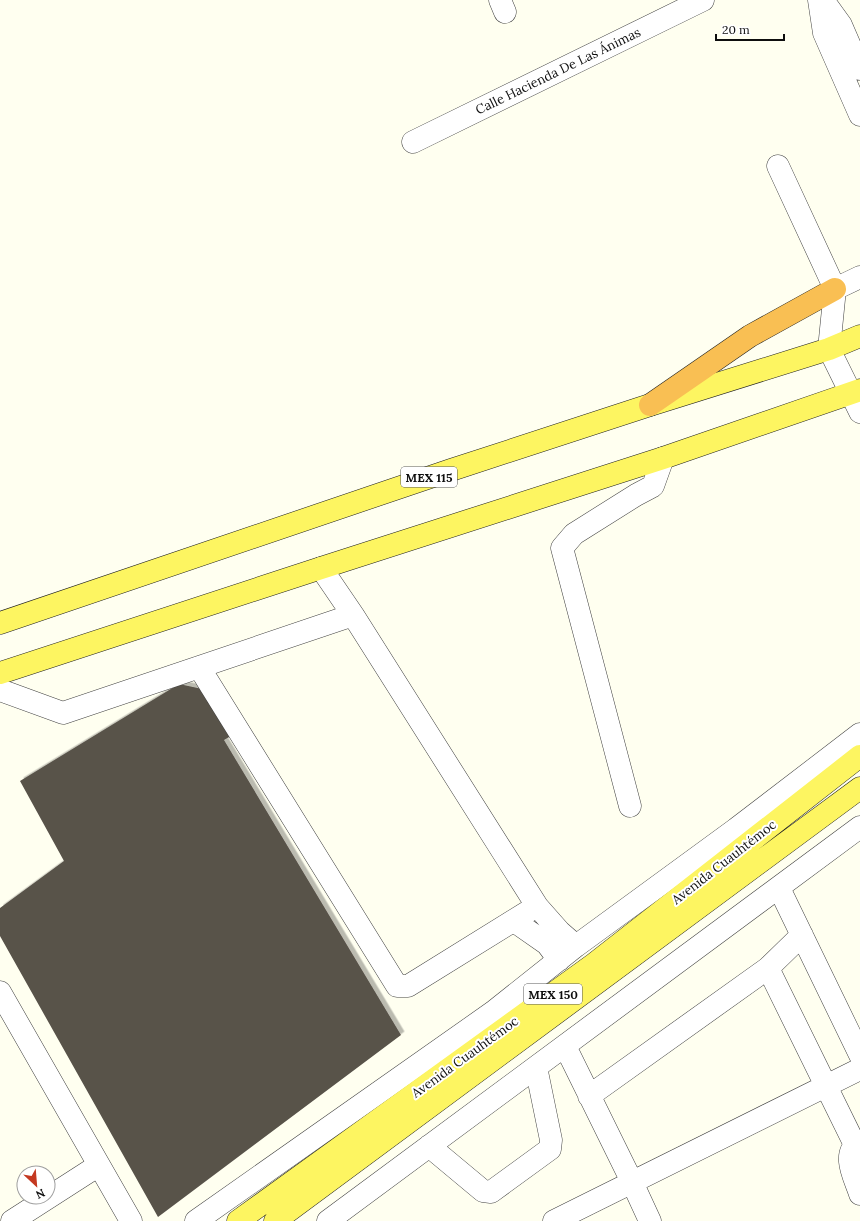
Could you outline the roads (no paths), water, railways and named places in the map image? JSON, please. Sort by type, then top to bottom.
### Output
[{"type":"highway","points":[[650,405],[750,336],[834,289]]},
{"type":"main road","name":"MEX 115","points":[[0,623],[451,470],[650,405],[830,349],[860,336]]},
{"type":"main road","points":[[0,673],[663,458],[857,398]]},
{"type":"main road","name":"Avenida Cuauhtémoc","points":[[238,1221],[594,964],[860,756]]},
{"type":"main road","name":"Avenida Cuauhtémoc","points":[[275,1221],[860,788]]},
{"type":"street","name":"Calle Hacienda De Las Ánimas","points":[[413,142],[703,0]]},
{"type":"street","points":[[819,0],[824,32],[860,115]]},
{"type":"street","points":[[824,0],[841,25],[860,69]]},
{"type":"street","points":[[778,166],[834,289],[830,349],[857,398]]},
{"type":"street","points":[[834,289],[860,277]]},
{"type":"street","points":[[630,806],[562,548],[574,534],[653,486],[663,458]]},
{"type":"street","points":[[321,568],[353,615],[537,906],[555,945]]},
{"type":"street","points":[[0,690],[63,713],[353,615]]},
{"type":"street","points":[[199,667],[397,986],[408,986],[537,906]]},
{"type":"street","points":[[514,921],[555,945],[576,946],[736,829],[860,734]]},
{"type":"street","points":[[328,1221],[860,827]]},
{"type":"street","points":[[779,888],[860,1055]]},
{"type":"street","points":[[589,1096],[768,968],[802,935]]},
{"type":"street","points":[[196,1221],[493,1012],[555,945]]},
{"type":"street","points":[[768,968],[857,1143],[850,1152],[849,1161],[860,1194]]},
{"type":"street","points":[[0,992],[129,1220]]},
{"type":"street","points":[[565,1046],[650,1221]]},
{"type":"street","points":[[429,1146],[483,1191],[491,1192],[550,1149],[551,1140],[536,1067]]},
{"type":"street","points":[[554,1221],[860,1069]]},
{"type":"street","points":[[12,1221],[99,1165]]}]
